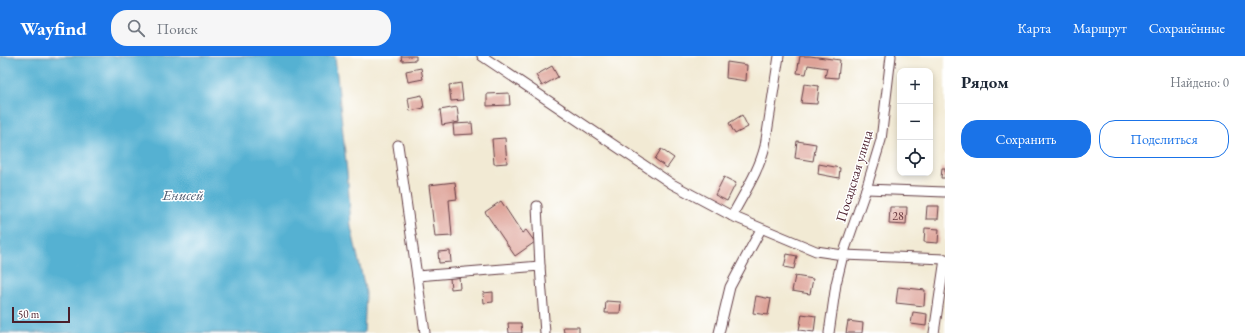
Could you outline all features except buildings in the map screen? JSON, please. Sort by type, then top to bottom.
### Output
[{"type":"street","points":[[482,56],[672,184],[732,216],[761,229],[816,251],[844,255],[945,258],[934,333]]},
{"type":"street","points":[[732,216],[762,158],[779,56]]},
{"type":"street","name":"Посадская улица","points":[[829,333],[836,284],[881,140],[891,56]]},
{"type":"street","points":[[398,145],[426,333]]},
{"type":"street","points":[[866,189],[945,192]]},
{"type":"street","points":[[537,206],[545,333]]},
{"type":"street","points":[[719,333],[730,287],[736,273],[761,229]]},
{"type":"street","points":[[417,276],[540,266]]},
{"type":"water","name":"Енисей","points":[[0,56],[335,56],[348,182],[351,227],[366,293],[364,333],[0,333]]}]
